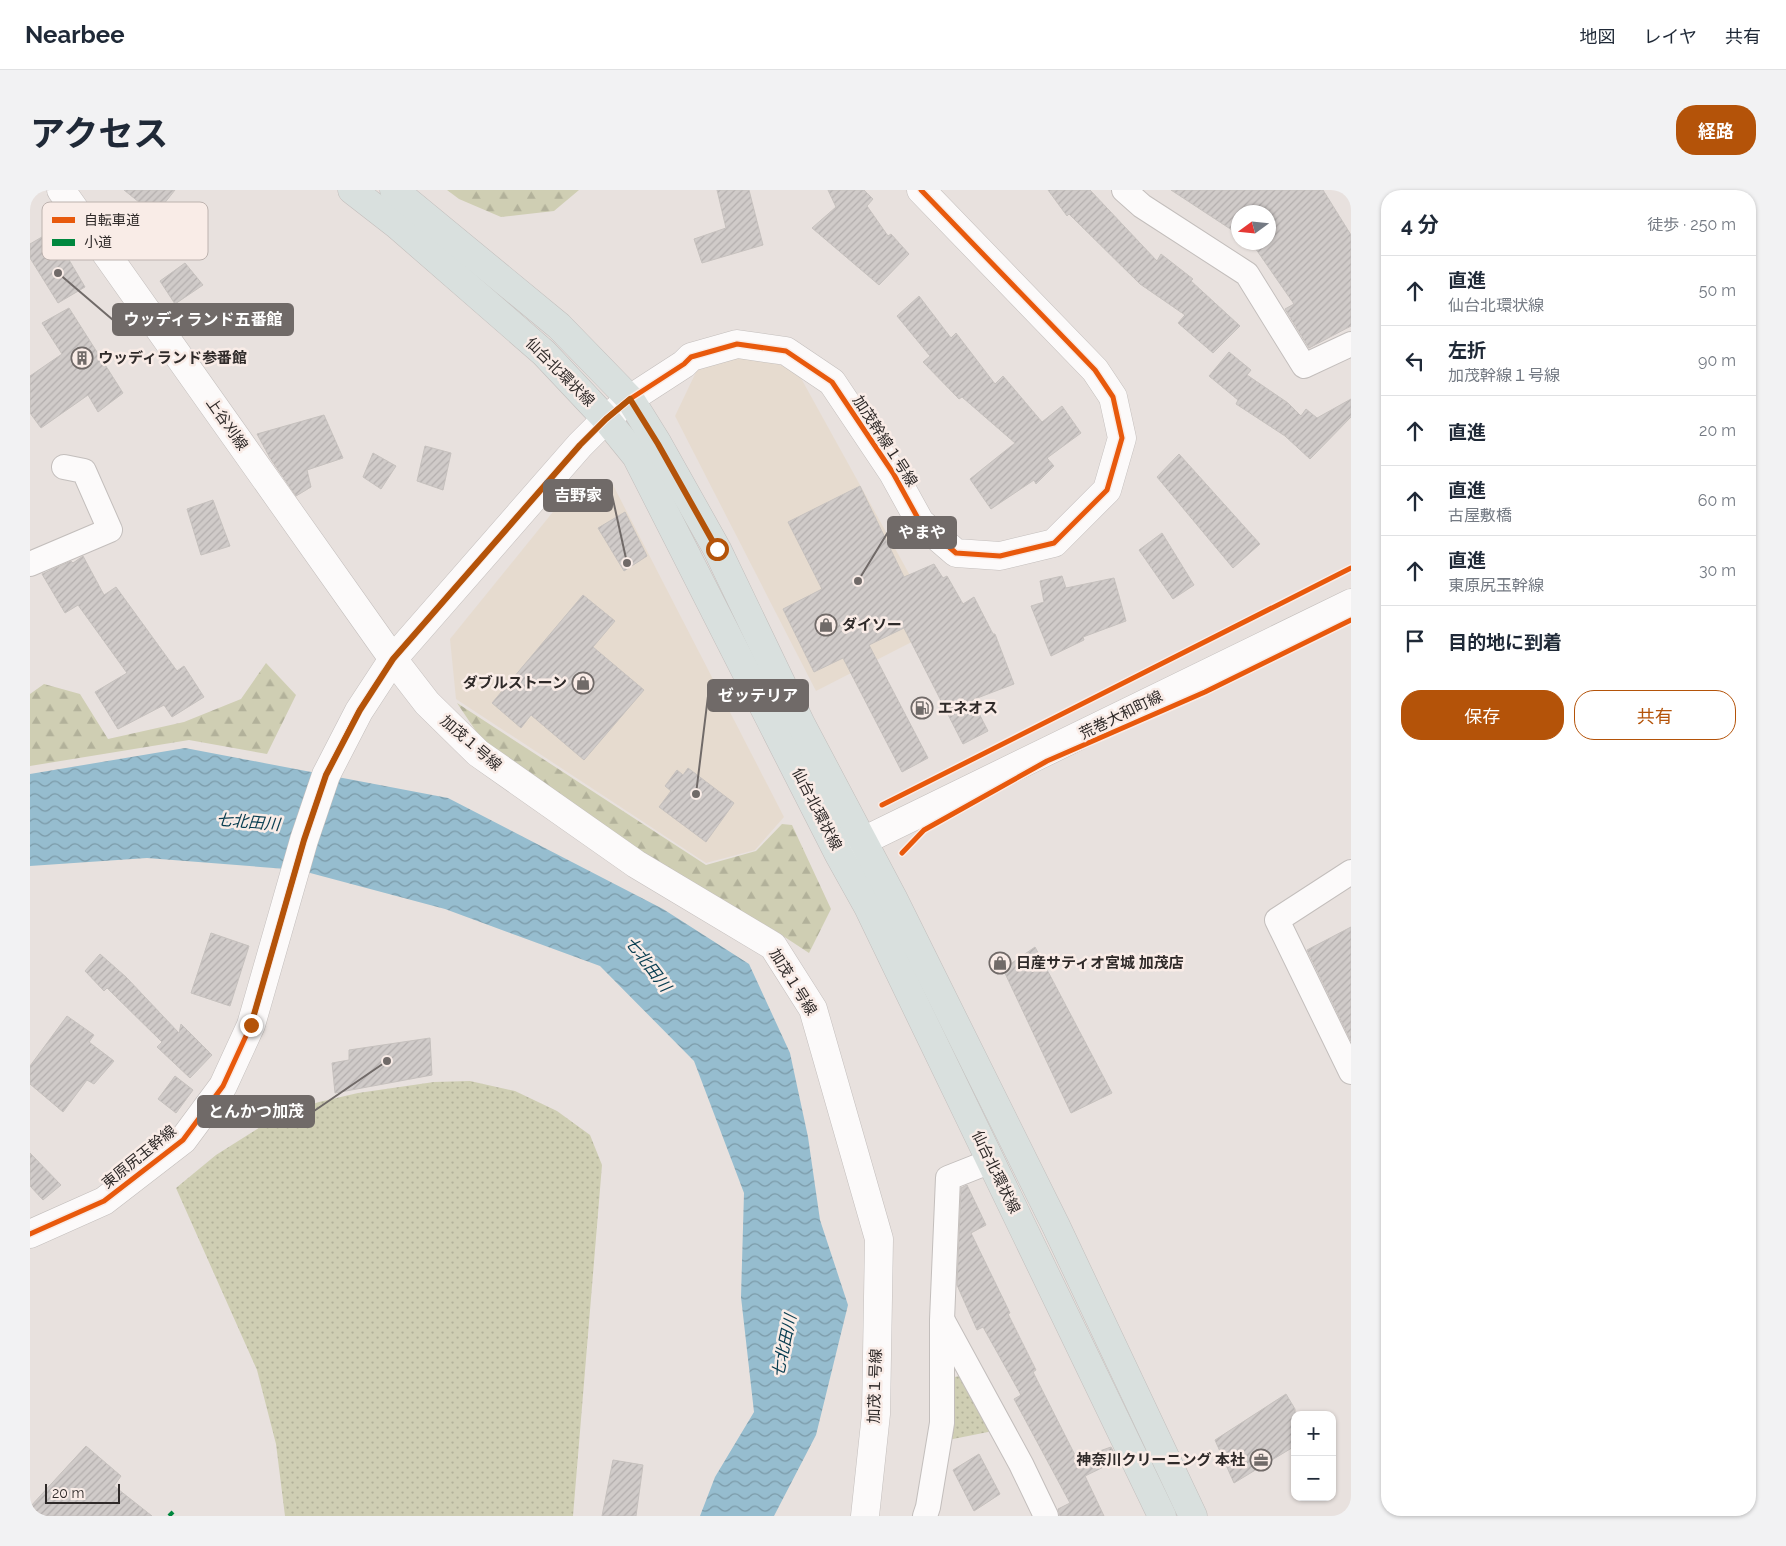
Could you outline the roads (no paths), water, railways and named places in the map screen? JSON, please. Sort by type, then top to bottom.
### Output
[{"type":"main road","name":"仙台北環状線","points":[[352,190],[397,225],[544,353],[606,419],[636,456],[839,855],[868,907],[1162,1516]]},
{"type":"main road","name":"仙台北環状線","points":[[394,190],[559,326],[630,399],[658,444],[717,549],[801,724],[894,898],[1056,1226],[1193,1516]]},
{"type":"street","name":"上谷刈線","points":[[61,190],[69,202]]},
{"type":"street","name":"加茂幹線１号線","points":[[360,710],[393,659],[580,445],[606,419],[630,399],[684,364],[691,357],[737,344],[786,351],[832,382],[893,473],[920,522],[956,553],[1000,556],[1054,543],[1107,490],[1122,438],[1113,397],[1095,370],[921,190]]},
{"type":"street","points":[[1124,190],[1142,206],[1247,274],[1304,366],[1351,344]]},
{"type":"street","name":"上谷刈線","points":[[111,260],[393,659]]},
{"type":"street","points":[[30,564],[110,530],[84,471],[64,467]]},
{"type":"street","name":"荒巻大和町線","points":[[839,855],[863,841],[1351,603]]},
{"type":"street","name":"加茂１号線","points":[[393,659],[427,703],[478,753],[636,864],[716,910],[773,946],[813,1009],[879,1239],[876,1414],[865,1516]]},
{"type":"street","name":"東原尻玉幹線","points":[[30,1234],[104,1201],[183,1140],[223,1086],[251,1025],[304,840],[326,775],[360,710]]},
{"type":"street","points":[[1351,872],[1277,920],[1351,1072]]},
{"type":"street","points":[[925,1516],[942,1423],[942,1320],[948,1178],[990,1160]]},
{"type":"street","points":[[942,1320],[1022,1464],[1046,1516]]},
{"type":"water","name":"七北田川","points":[[185,748],[448,798],[663,909],[749,964],[790,1053],[808,1137],[820,1220],[848,1305],[816,1435],[774,1516],[700,1516],[715,1477],[754,1412],[741,1297],[744,1193],[694,1061],[600,966],[445,909],[299,870],[147,858],[30,866],[30,774]]},
{"type":"place","name":"ウッディランド五番館","points":[[58,273]]},
{"type":"place","name":"ウッディランド参番館","points":[[82,358]]},
{"type":"place","name":"吉野家","points":[[627,563]]},
{"type":"place","name":"やまや","points":[[858,581]]},
{"type":"place","name":"ダイソー","points":[[826,625]]},
{"type":"place","name":"ダブルストーン","points":[[583,683]]},
{"type":"place","name":"エネオス","points":[[922,708]]},
{"type":"place","name":"ゼッテリア","points":[[696,794]]},
{"type":"place","name":"日産サティオ宮城 加茂店","points":[[1000,963]]},
{"type":"place","name":"とんかつ加茂","points":[[387,1061]]},
{"type":"place","name":"神奈川クリーニング 本社","points":[[1261,1460]]}]
